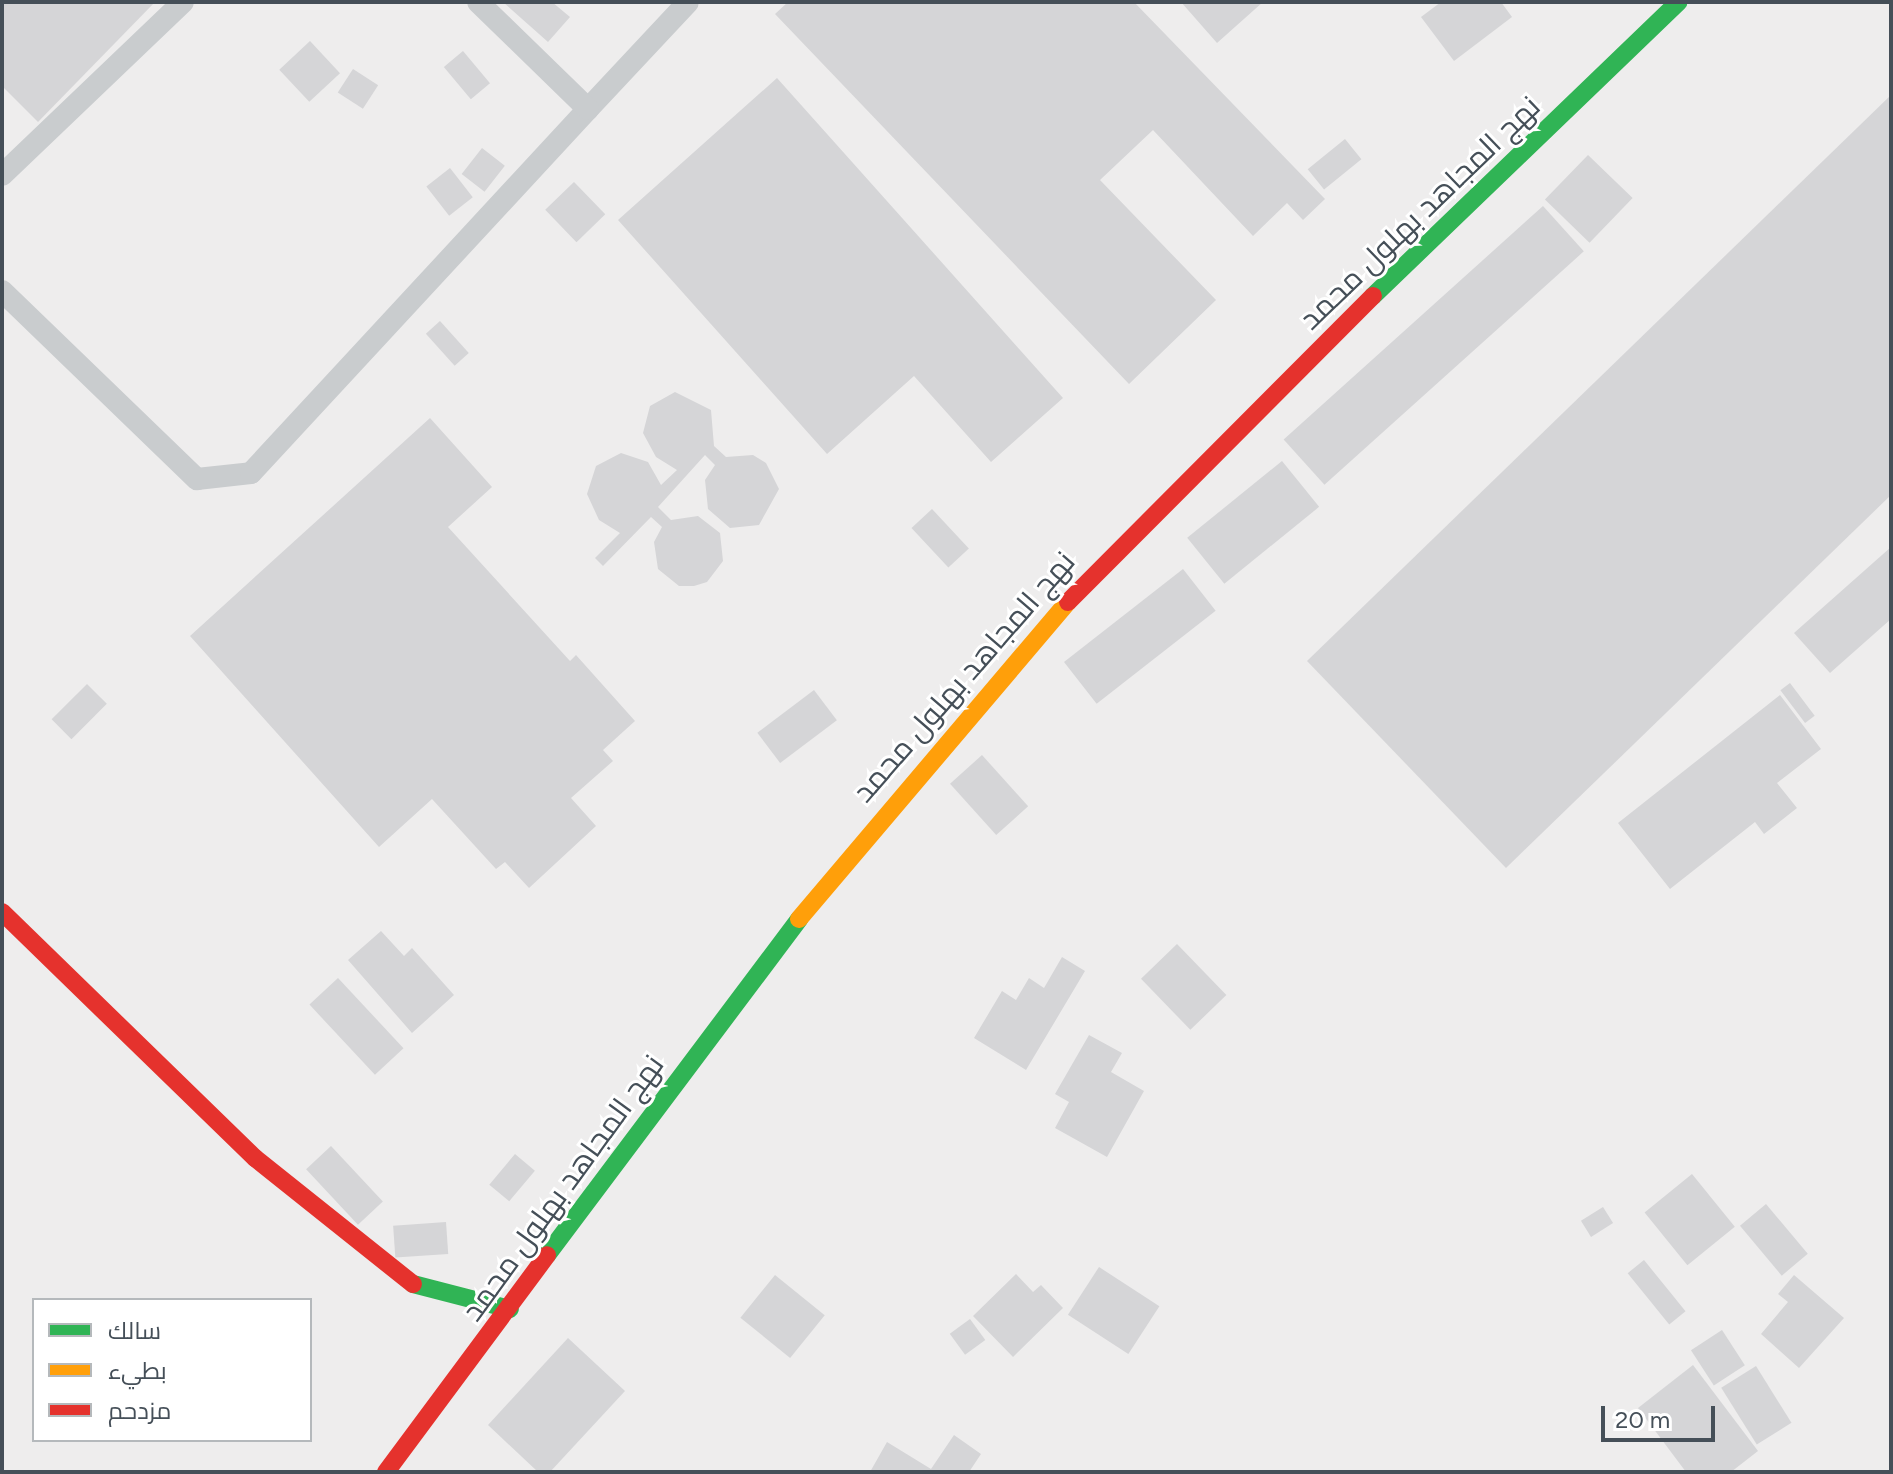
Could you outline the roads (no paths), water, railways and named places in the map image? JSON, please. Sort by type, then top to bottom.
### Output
[{"type":"street","name":"نهج المجاهد بهلول محمد","points":[[386,1472],[510,1309],[775,948],[1016,657],[1185,477],[1679,2]]},
{"type":"street","points":[[2,912],[255,1158],[384,1268],[413,1284],[510,1309]]},
{"type":"lane","points":[[2,175],[183,2]]},
{"type":"lane","points":[[478,2],[588,109]]},
{"type":"lane","points":[[2,291],[197,479],[251,473],[688,2]]}]
